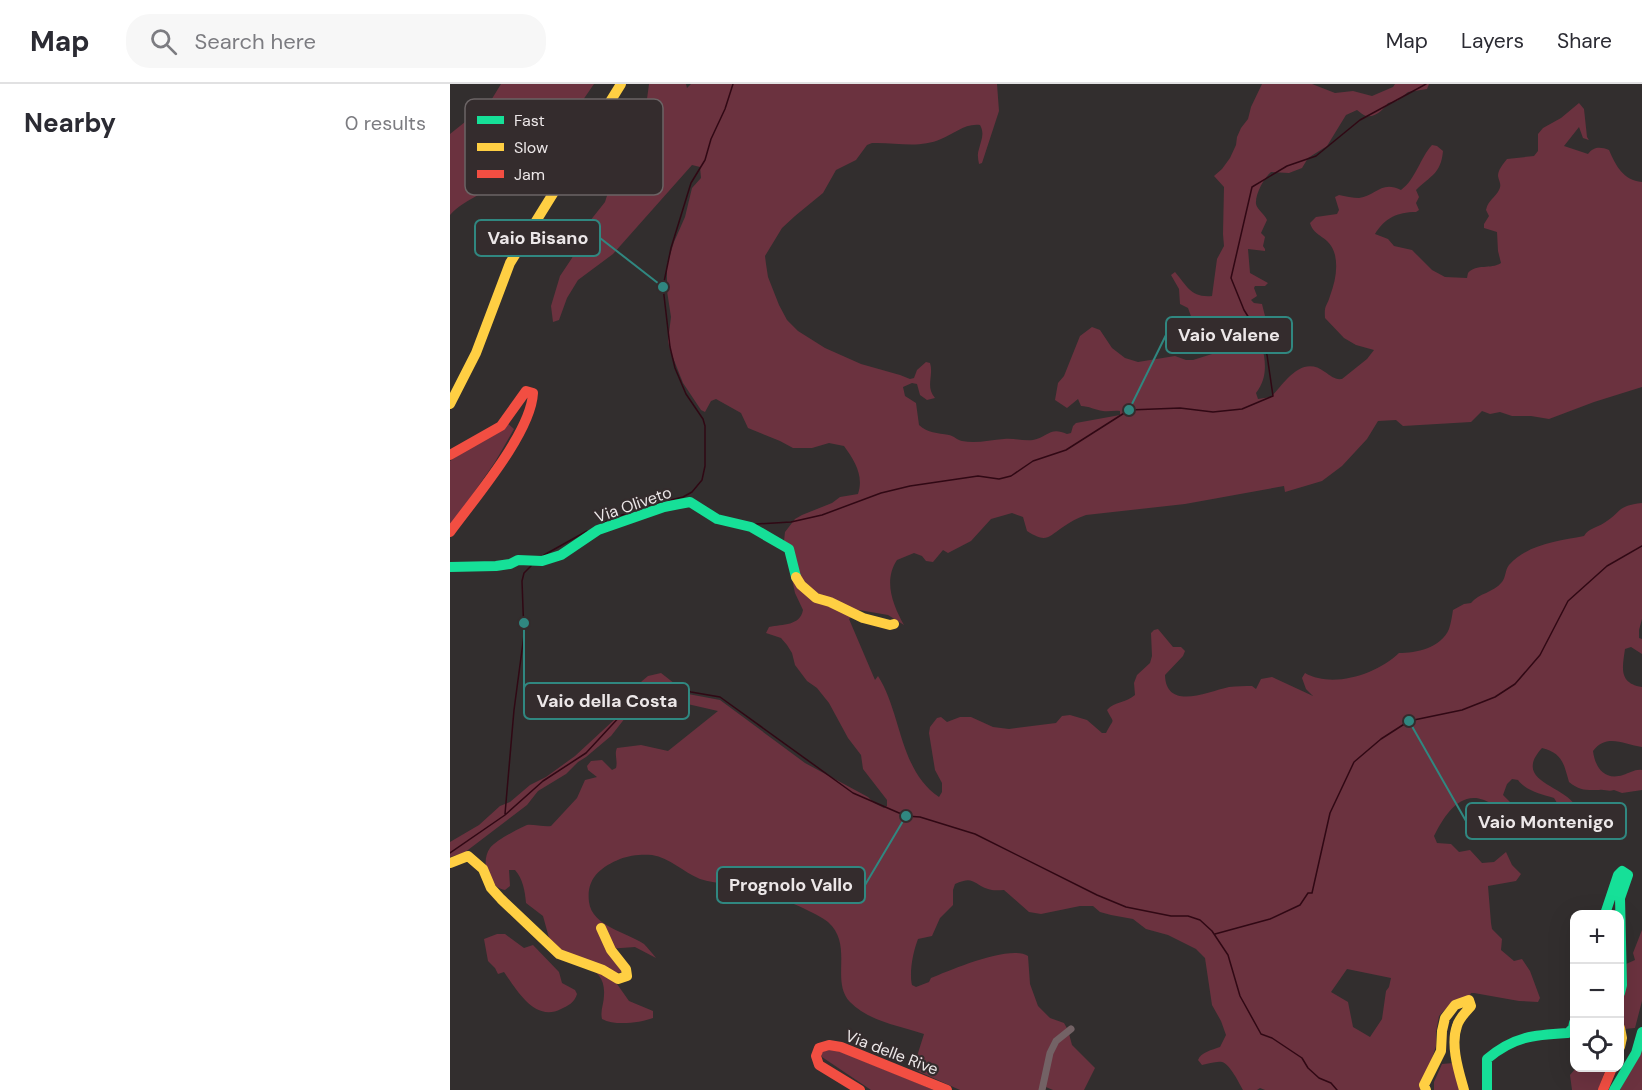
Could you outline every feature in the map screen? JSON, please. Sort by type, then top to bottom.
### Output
[{"type":"street","points":[[612,99],[621,84]]},
{"type":"street","points":[[450,404],[476,352],[510,263],[552,195]]},
{"type":"street","points":[[450,455],[501,426],[520,397],[526,391],[533,393],[535,397],[524,426],[450,532]]},
{"type":"street","name":"Via Oliveto","points":[[450,567],[496,566],[518,560],[542,561],[561,555],[598,530],[664,507],[690,502],[717,519],[751,527],[782,543],[789,549],[794,573],[801,585],[816,598],[864,618],[894,624]]},
{"type":"street","points":[[450,863],[468,856],[476,861],[501,899],[559,954],[603,970],[618,979],[627,976],[626,969],[611,951],[600,928]]},
{"type":"street","points":[[1607,910],[1618,875],[1625,872],[1628,875],[1620,898],[1620,910]]},
{"type":"street","points":[[1426,1090],[1424,1085],[1442,1049],[1442,1028],[1448,1013],[1459,1002],[1469,1000],[1471,1006],[1455,1027],[1458,1071],[1464,1090]]},
{"type":"street","points":[[1042,1090],[1050,1053],[1056,1041],[1071,1029]]},
{"type":"street","points":[[1486,1090],[1487,1059],[1499,1048],[1509,1041],[1522,1037],[1570,1031]]},
{"type":"street","points":[[1614,1090],[1636,1053],[1642,1032]]},
{"type":"street","name":"Via delle Rive","points":[[860,1090],[819,1065],[816,1056],[819,1048],[829,1045],[841,1047],[947,1090]]},
{"type":"street","points":[[1603,1090],[1610,1072]]},
{"type":"shaded area","points":[[501,84],[594,84],[584,99],[492,99]]},
{"type":"shaded area","points":[[649,84],[686,84],[687,88],[691,84],[997,84],[999,111],[982,163],[979,164],[978,156],[982,140],[980,125],[964,127],[941,139],[924,144],[872,143],[867,145],[856,160],[836,170],[823,193],[782,228],[765,256],[768,277],[779,305],[787,320],[798,331],[825,348],[861,364],[910,379],[914,378],[917,370],[926,362],[930,363],[930,385],[935,398],[927,400],[920,395],[917,384],[912,383],[903,387],[905,396],[916,403],[919,425],[922,428],[962,441],[1033,440],[1057,431],[1071,433],[1076,423],[1120,415],[1120,411],[1103,411],[1081,406],[1078,399],[1067,408],[1055,400],[1058,383],[1064,376],[1080,336],[1092,327],[1100,330],[1112,348],[1125,358],[1138,362],[1175,356],[1193,360],[1228,349],[1233,344],[1232,329],[1227,321],[1202,322],[1192,319],[1188,308],[1180,304],[1179,289],[1171,275],[1175,272],[1194,293],[1212,296],[1217,259],[1224,246],[1224,187],[1214,176],[1230,158],[1237,137],[1248,119],[1262,84],[1312,84],[1335,93],[1353,91],[1372,96],[1395,84],[1429,84],[1427,89],[1408,92],[1397,101],[1388,103],[1373,116],[1366,116],[1357,110],[1346,115],[1327,146],[1308,158],[1302,168],[1289,173],[1271,172],[1260,186],[1256,204],[1267,220],[1261,233],[1265,237],[1263,246],[1265,251],[1248,249],[1250,273],[1268,283],[1265,286],[1255,286],[1257,296],[1251,300],[1262,304],[1265,316],[1256,326],[1265,360],[1264,377],[1256,393],[1258,399],[1271,397],[1295,372],[1309,366],[1317,367],[1335,378],[1342,379],[1367,359],[1374,350],[1356,345],[1344,338],[1325,318],[1325,308],[1335,281],[1336,260],[1333,248],[1315,232],[1310,223],[1316,217],[1337,214],[1339,210],[1335,197],[1339,195],[1365,197],[1388,187],[1401,190],[1432,145],[1437,146],[1443,151],[1442,159],[1434,174],[1416,190],[1419,197],[1416,203],[1419,210],[1392,217],[1375,234],[1388,239],[1394,246],[1412,250],[1432,270],[1445,277],[1467,278],[1468,273],[1475,268],[1501,263],[1497,232],[1484,228],[1484,224],[1489,216],[1487,207],[1500,188],[1498,176],[1501,167],[1507,159],[1534,156],[1538,151],[1538,134],[1543,128],[1561,118],[1579,103],[1584,109],[1589,140],[1583,138],[1579,127],[1564,146],[1588,154],[1598,148],[1609,150],[1625,175],[1642,182],[1642,387],[1549,419],[1512,416],[1500,412],[1490,414],[1482,411],[1471,422],[1403,426],[1396,420],[1378,421],[1367,439],[1342,466],[1322,481],[1285,492],[1284,486],[1185,504],[1086,515],[1046,538],[1038,537],[1027,531],[1023,517],[1012,513],[991,519],[971,541],[948,553],[943,550],[933,562],[926,561],[922,556],[914,553],[897,560],[890,585],[893,601],[904,625],[888,615],[859,610],[849,619],[875,680],[878,676],[886,691],[908,757],[926,786],[939,797],[942,792],[942,783],[935,770],[929,733],[930,727],[937,718],[941,717],[947,722],[960,717],[971,717],[993,727],[1009,729],[1056,723],[1062,716],[1070,715],[1087,720],[1102,733],[1106,733],[1112,721],[1107,710],[1135,695],[1134,683],[1137,675],[1150,663],[1152,656],[1151,633],[1158,629],[1173,647],[1181,647],[1185,651],[1165,675],[1167,686],[1172,693],[1189,696],[1229,687],[1252,686],[1256,689],[1261,679],[1272,677],[1313,696],[1306,689],[1302,678],[1305,673],[1328,680],[1354,677],[1379,667],[1399,653],[1413,652],[1434,645],[1449,629],[1453,610],[1471,603],[1498,586],[1509,565],[1525,552],[1584,536],[1623,508],[1642,503],[1642,619],[1639,638],[1642,639],[1642,654],[1631,647],[1625,649],[1623,669],[1629,682],[1642,687],[1642,747],[1609,741],[1604,742],[1593,751],[1598,767],[1611,776],[1642,770],[1642,790],[1622,793],[1614,790],[1580,788],[1569,782],[1562,760],[1549,750],[1542,748],[1534,759],[1533,768],[1536,775],[1569,798],[1575,805],[1572,809],[1562,811],[1554,798],[1534,792],[1518,780],[1512,779],[1507,784],[1503,795],[1512,804],[1511,810],[1484,800],[1467,799],[1447,814],[1434,836],[1437,843],[1451,844],[1459,852],[1470,850],[1482,863],[1494,862],[1506,852],[1512,865],[1521,874],[1516,881],[1488,886],[1491,923],[1492,929],[1502,939],[1501,950],[1514,961],[1522,959],[1530,971],[1540,998],[1538,1002],[1474,993],[1471,993],[1469,997],[1454,1000],[1439,1016],[1436,1046],[1422,1090],[1265,1090],[1260,1088],[1243,1090],[1225,1063],[1202,1065],[1198,1060],[1204,1053],[1220,1047],[1226,1035],[1212,1005],[1205,958],[1196,949],[1168,935],[1146,929],[1133,919],[1100,912],[1093,906],[1080,906],[1041,914],[1029,912],[1004,890],[990,890],[966,880],[955,884],[953,905],[940,918],[932,936],[918,939],[912,962],[912,985],[916,987],[929,982],[931,978],[995,956],[1020,953],[1028,956],[1030,984],[1038,1006],[1050,1018],[1064,1023],[1072,1045],[1095,1068],[1084,1090],[1053,1090],[1041,1085],[1040,1090],[960,1090],[913,1069],[924,1034],[875,1018],[857,1009],[850,1002],[844,993],[842,984],[840,941],[836,931],[828,922],[767,893],[700,879],[665,859],[644,855],[613,862],[596,874],[590,886],[589,902],[591,910],[603,923],[644,944],[656,958],[635,947],[607,949],[622,972],[610,974],[629,1001],[653,1011],[653,1018],[627,1023],[613,1023],[602,1019],[604,995],[600,978],[595,972],[581,964],[554,956],[543,916],[526,903],[520,877],[515,870],[509,870],[510,886],[505,890],[499,888],[487,873],[487,854],[497,842],[527,825],[551,826],[577,798],[585,780],[597,777],[588,770],[587,766],[591,761],[602,760],[612,770],[616,768],[617,748],[641,745],[668,751],[718,711],[670,700],[659,691],[653,692],[629,713],[611,736],[566,774],[538,791],[527,805],[464,853],[450,857],[450,842],[479,825],[500,806],[510,802],[530,785],[546,777],[575,756],[614,720],[624,702],[648,676],[661,673],[688,694],[720,700],[805,763],[868,797],[874,803],[884,808],[887,806],[887,800],[863,769],[861,755],[848,738],[829,703],[795,665],[792,653],[781,638],[766,633],[769,627],[795,622],[803,610],[795,593],[784,541],[785,532],[795,519],[802,515],[832,503],[840,497],[858,494],[860,481],[855,463],[844,446],[829,443],[812,448],[793,448],[748,428],[741,413],[716,399],[711,401],[705,412],[701,410],[683,383],[668,341],[671,317],[667,291],[667,265],[685,217],[692,188],[701,178],[700,167],[692,165],[613,254],[578,280],[567,298],[559,320],[553,322],[551,306],[560,276],[572,258],[586,226],[605,202],[607,195],[663,195],[663,99],[647,99]],"holes":[[[1347,969],[1391,978],[1386,991],[1382,1019],[1370,1037],[1353,1027],[1348,1002],[1331,992]]]},
{"type":"shaded area","points":[[465,122],[465,195],[478,195],[450,215],[450,134]]},
{"type":"shaded area","points":[[507,423],[514,429],[495,462],[450,527],[450,461]]},
{"type":"shaded area","points":[[1642,930],[1642,1001],[1635,1028],[1624,1029],[1626,964],[1635,960],[1633,953]]},
{"type":"shaded area","points":[[497,934],[505,934],[524,948],[533,945],[559,972],[562,983],[575,990],[577,994],[573,1001],[564,1008],[552,1012],[543,1012],[527,1002],[504,972],[498,974],[488,961],[484,939]]},
{"type":"shaded area","points":[[1642,1047],[1642,1090],[1620,1090]]},
{"type":"shaded area","points":[[831,1049],[934,1090],[871,1090],[822,1057],[822,1052]]},
{"type":"shaded area","points":[[1453,1063],[1459,1090],[1434,1090],[1434,1082],[1442,1064]]},
{"type":"shaded area","points":[[1573,1072],[1605,1072],[1598,1090],[1572,1090],[1570,1075]]},
{"type":"waterway","points":[[602,523],[642,507],[683,497],[692,492],[702,480],[705,466],[705,426],[703,419],[686,394],[675,368],[670,347],[663,287],[671,248],[691,183],[705,160],[733,84]]},
{"type":"waterway","points":[[756,524],[791,522],[822,515],[881,493],[910,486],[978,476],[999,479],[1011,476],[1033,461],[1066,450],[1129,410],[1180,408],[1213,412],[1242,409],[1273,396],[1267,355],[1231,278],[1252,187],[1287,166],[1316,156],[1360,120],[1426,84]]},
{"type":"waterway","points":[[544,555],[587,531]]},
{"type":"waterway","points":[[1215,934],[1270,919],[1300,905],[1308,893],[1312,893],[1330,813],[1354,762],[1381,739],[1409,721],[1462,710],[1495,697],[1515,684],[1540,655],[1568,601],[1607,566],[1642,546]]},
{"type":"waterway","points":[[505,814],[514,710],[524,635],[522,581],[524,573],[531,566]]},
{"type":"waterway","points":[[450,853],[505,815],[543,781],[586,753],[646,691],[655,687],[675,686],[691,692],[720,697],[853,793],[906,816],[920,817],[975,834],[1097,895],[1126,907],[1171,916],[1188,916],[1200,920],[1212,931],[1228,955],[1240,996],[1261,1034],[1272,1038],[1302,1058],[1308,1068],[1319,1078],[1331,1083],[1337,1090]]},
{"type":"traffic: fast","points":[[450,567],[496,566],[518,560],[542,561],[561,555],[598,530],[664,507],[690,502],[717,519],[751,527],[789,549],[796,577]]},
{"type":"traffic: fast","points":[[1606,910],[1618,875],[1622,871],[1628,875],[1620,898],[1620,910]]},
{"type":"traffic: fast","points":[[1487,1090],[1487,1059],[1497,1051],[1525,1038],[1570,1031]]},
{"type":"traffic: fast","points":[[1614,1090],[1636,1053],[1642,1032]]},
{"type":"traffic: slow","points":[[612,99],[621,84]]},
{"type":"traffic: slow","points":[[450,404],[476,353],[510,263],[552,195]]},
{"type":"traffic: slow","points":[[796,577],[801,585],[816,598],[830,602],[863,618],[894,624]]},
{"type":"traffic: slow","points":[[450,863],[468,856],[483,869],[491,888],[501,899],[559,954],[603,970],[618,979],[627,976],[626,969],[611,950],[601,928]]},
{"type":"traffic: slow","points":[[1426,1090],[1424,1085],[1441,1051],[1445,1018],[1455,1005],[1469,1000],[1471,1006],[1458,1023],[1454,1041],[1464,1090]]},
{"type":"traffic: jam","points":[[450,455],[501,426],[526,391],[533,393],[523,427],[512,446],[450,532]]},
{"type":"traffic: jam","points":[[860,1090],[819,1065],[816,1056],[819,1048],[829,1045],[841,1047],[947,1090]]},
{"type":"traffic: jam","points":[[1603,1090],[1610,1072]]},
{"type":"place","name":"Vaio Bisano","points":[[663,287]]},
{"type":"place","name":"Vaio Valene","points":[[1129,410]]},
{"type":"place","name":"Vaio della Costa","points":[[524,623]]},
{"type":"place","name":"Vaio Montenigo","points":[[1409,721]]},
{"type":"place","name":"Prognolo Vallo","points":[[906,816]]}]
